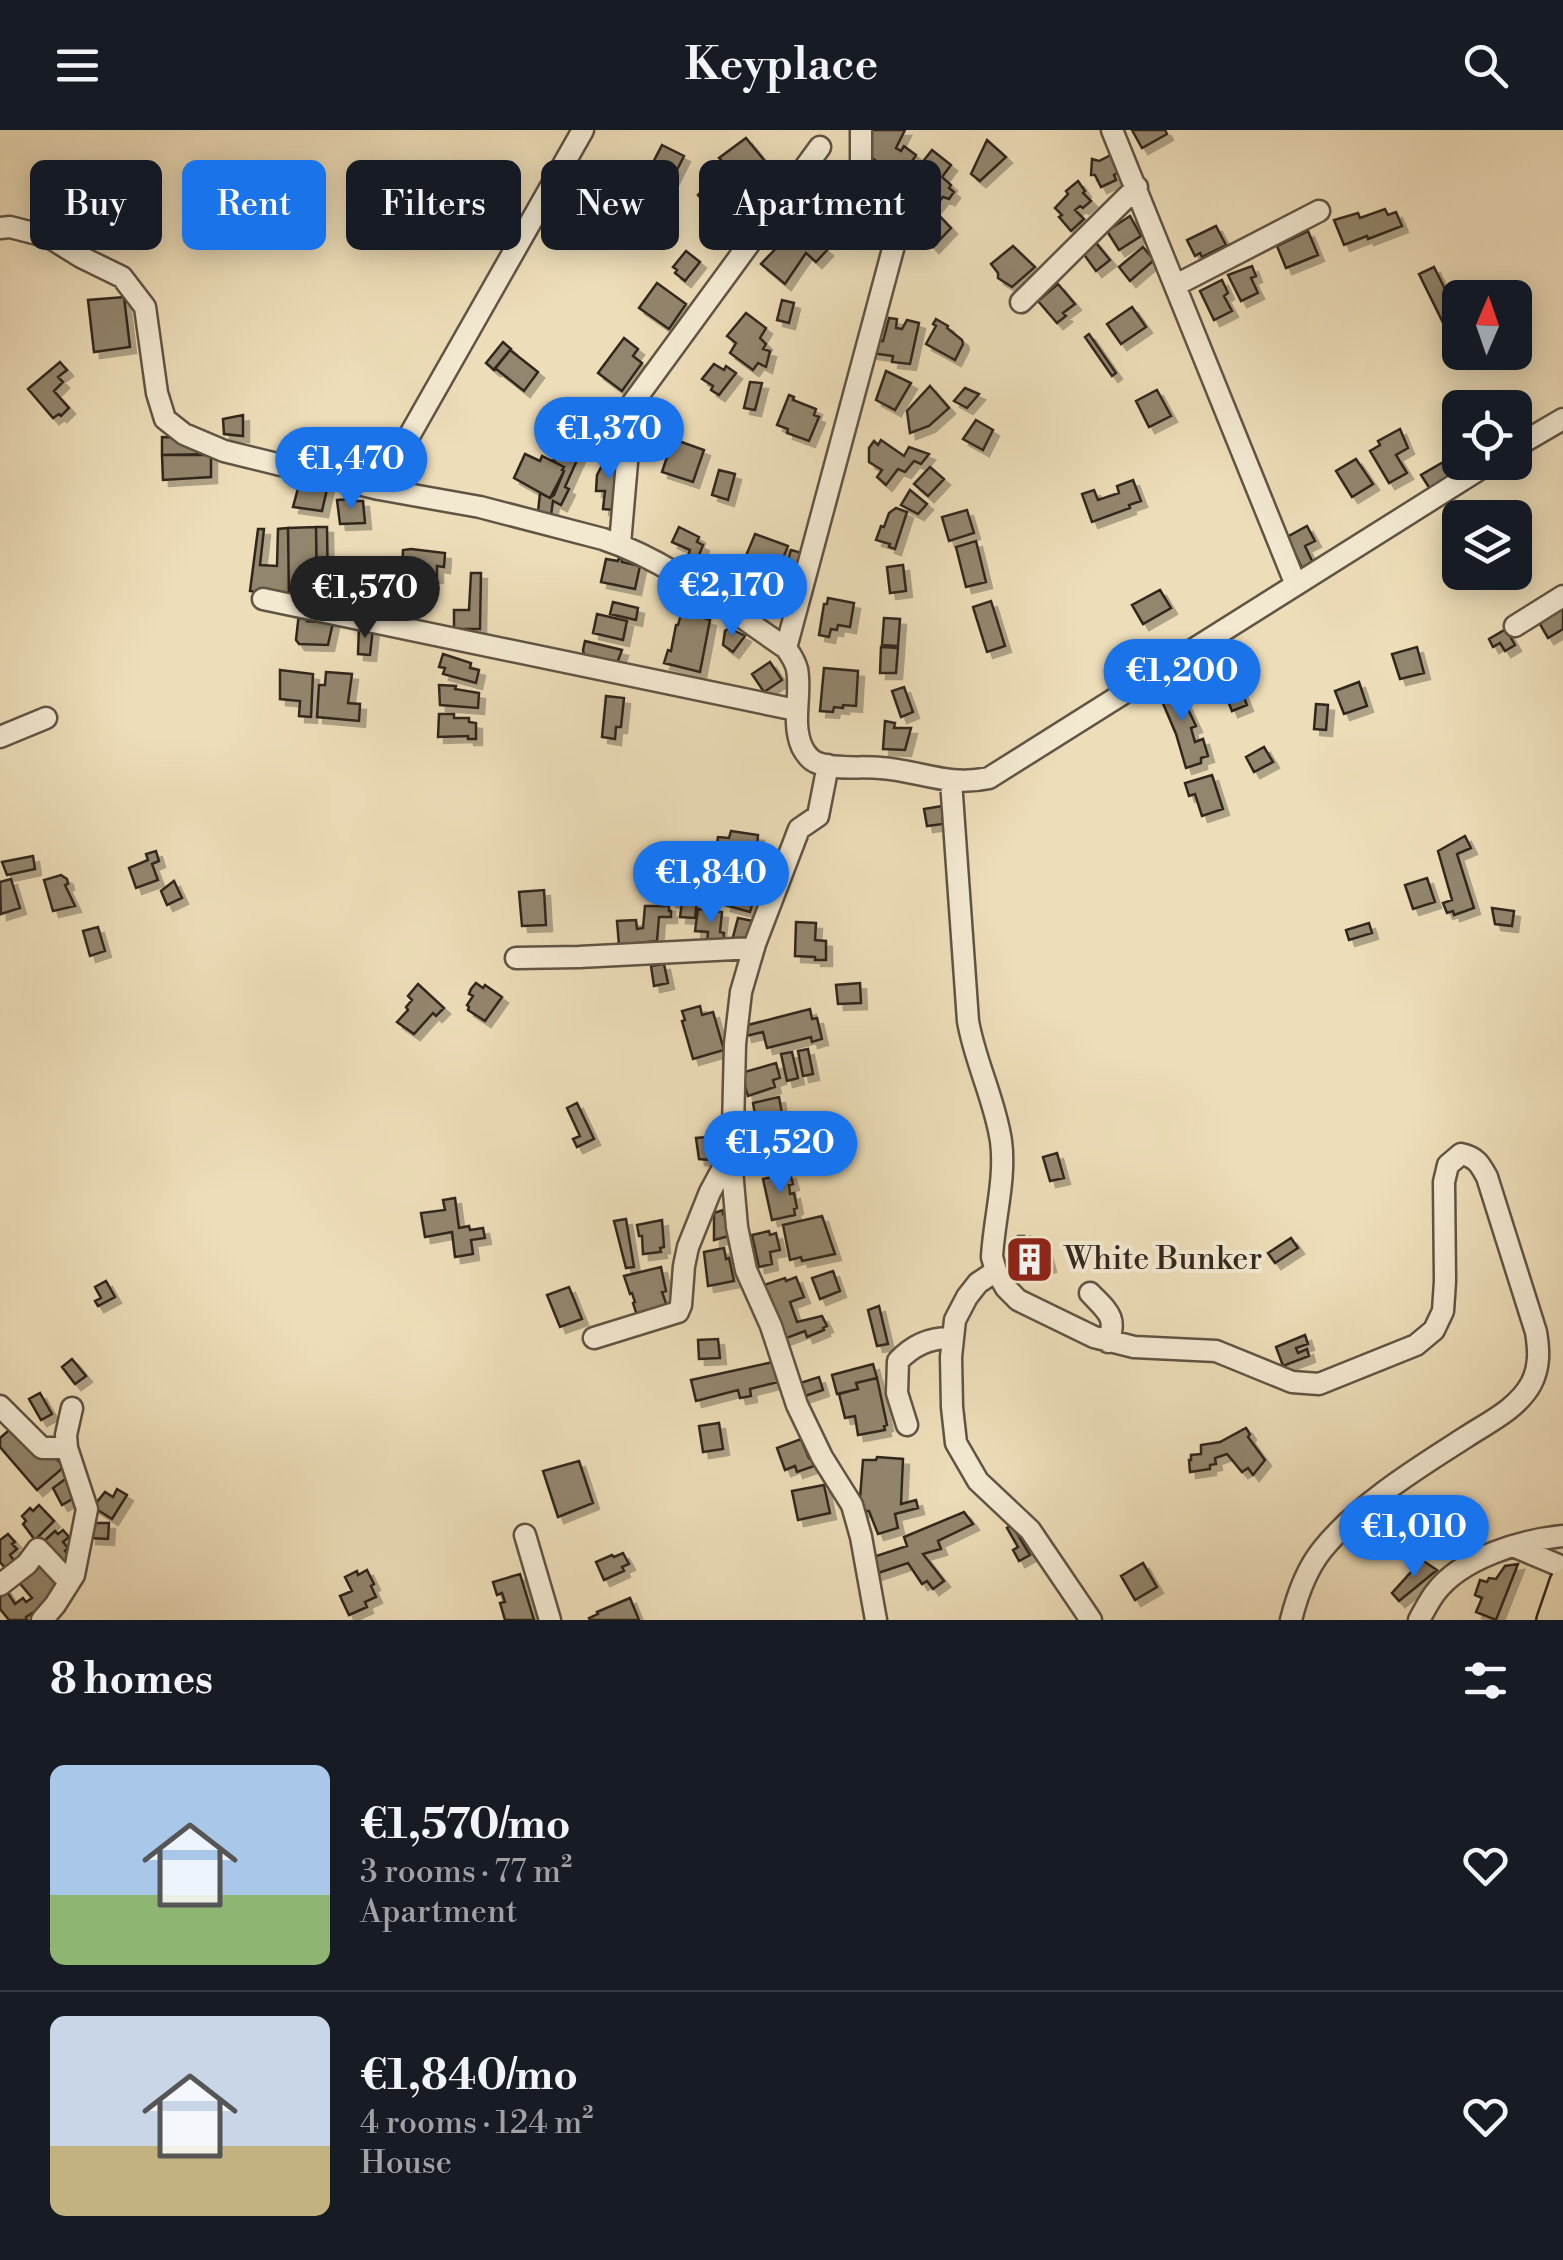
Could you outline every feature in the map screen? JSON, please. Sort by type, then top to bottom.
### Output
[{"type":"main road","points":[[1550,1620],[1563,1582]]},
{"type":"street","points":[[379,489],[583,130]]},
{"type":"street","points":[[786,648],[900,223],[862,182],[860,130]]},
{"type":"street","points":[[1112,130],[1296,585]]},
{"type":"street","points":[[620,544],[632,404],[820,147]]},
{"type":"street","points":[[1021,302],[1136,187]]},
{"type":"street","points":[[1176,285],[1319,211]]},
{"type":"street","points":[[0,228],[50,237],[122,277],[146,307],[164,419],[184,434],[224,451],[379,489],[480,507],[620,544],[666,567],[786,648],[798,673],[796,710],[800,741],[806,755],[818,764],[885,768],[951,781],[989,778],[1462,480]]},
{"type":"street","points":[[1532,437],[1563,418]]},
{"type":"street","points":[[1514,626],[1563,596]]},
{"type":"street","points":[[263,600],[796,710]]},
{"type":"street","points":[[0,738],[46,718]]},
{"type":"street","points":[[828,764],[818,816],[799,829],[741,992],[732,1151],[737,1227],[746,1270],[771,1326],[797,1406],[852,1505],[876,1620]]},
{"type":"street","points":[[951,781],[968,1021],[1002,1150],[992,1258],[1006,1288],[1018,1300],[1108,1342],[1134,1348],[1216,1351],[1292,1382],[1319,1384],[1416,1345],[1434,1330],[1442,1311],[1445,1282],[1444,1182],[1448,1165],[1460,1154],[1471,1156],[1487,1177],[1536,1332],[1539,1352],[1530,1385],[1512,1408],[1366,1506],[1322,1550],[1310,1568],[1291,1620]]},
{"type":"street","points":[[516,958],[754,948]]},
{"type":"street","points":[[594,1338],[678,1312],[688,1246],[732,1151]]},
{"type":"street","points":[[996,1271],[967,1297],[955,1320],[954,1436],[978,1481],[1030,1530],[1092,1620]]},
{"type":"street","points":[[1090,1294],[1110,1314],[1113,1326],[1108,1342]]},
{"type":"street","points":[[906,1425],[897,1393],[898,1361],[913,1347],[927,1341],[952,1338]]},
{"type":"street","points":[[0,1406],[42,1448],[66,1448]]},
{"type":"street","points":[[42,1620],[70,1582],[78,1563],[86,1509],[66,1448],[72,1408]]},
{"type":"street","points":[[0,1416],[0,1427]]},
{"type":"street","points":[[525,1535],[550,1620]]},
{"type":"street","points":[[1419,1620],[1437,1590],[1467,1565],[1513,1546],[1563,1536]]},
{"type":"street","points":[[1513,1546],[1563,1567]]},
{"type":"street","points":[[0,1585],[27,1564],[38,1548],[70,1582]]},
{"type":"building","points":[[869,130],[905,130],[896,148],[901,151],[904,146],[916,155],[913,160],[871,157]]},
{"type":"building","points":[[1132,130],[1165,130],[1167,134],[1142,148]]},
{"type":"building","points":[[746,138],[764,160],[721,160]]},
{"type":"building","points":[[987,140],[1006,157],[980,181],[971,174]]},
{"type":"building","points":[[662,145],[684,156],[679,166],[679,160],[654,160]]},
{"type":"building","points":[[932,150],[951,165],[942,177],[954,192],[949,199],[941,199],[941,160],[924,160]]},
{"type":"building","points":[[1113,154],[1120,171],[1114,175],[1116,180],[1101,187],[1095,175],[1091,175],[1092,159],[1099,161]]},
{"type":"building","points":[[1078,181],[1091,201],[1075,210],[1084,219],[1071,231],[1055,208]]},
{"type":"building","points":[[1385,209],[1388,215],[1396,212],[1402,226],[1344,245],[1334,220],[1358,213],[1360,218]]},
{"type":"building","points":[[1130,216],[1141,236],[1119,250],[1107,231]]},
{"type":"building","points":[[941,217],[951,228],[941,239]]},
{"type":"building","points":[[1216,226],[1226,245],[1202,257],[1200,253],[1195,256],[1187,240]]},
{"type":"building","points":[[1308,231],[1318,255],[1286,268],[1277,246]]},
{"type":"building","points":[[1092,238],[1110,260],[1096,271],[1080,249]]},
{"type":"building","points":[[1013,246],[1035,267],[1012,287],[998,278],[991,264]]},
{"type":"building","points":[[1143,247],[1154,260],[1130,281],[1119,267]]},
{"type":"building","points":[[774,250],[827,250],[816,262],[806,253],[785,284],[761,264]]},
{"type":"building","points":[[686,251],[700,262],[685,281],[673,267]]},
{"type":"building","points":[[1252,266],[1256,276],[1251,278],[1258,293],[1241,301],[1228,275]]},
{"type":"building","points":[[1434,267],[1442,283],[1442,321],[1419,274]]},
{"type":"building","points":[[1222,280],[1228,293],[1224,296],[1232,311],[1214,320],[1200,291]]},
{"type":"building","points":[[657,283],[686,304],[669,329],[639,308]]},
{"type":"building","points":[[1058,284],[1075,304],[1057,323],[1038,301]]},
{"type":"building","points":[[124,297],[130,347],[94,352],[88,300]]},
{"type":"building","points":[[782,300],[794,303],[789,323],[777,320]]},
{"type":"building","points":[[1132,307],[1146,327],[1121,344],[1107,324]]},
{"type":"building","points":[[746,313],[766,328],[760,338],[766,344],[763,349],[770,351],[766,367],[758,363],[753,370],[730,353],[736,343],[727,336]]},
{"type":"building","points":[[889,318],[897,319],[896,328],[902,329],[907,320],[919,323],[910,364],[892,362],[893,356],[871,353],[875,340],[883,341]]},
{"type":"building","points":[[936,319],[962,340],[955,360],[926,344]]},
{"type":"building","points":[[1089,334],[1116,373],[1112,376],[1085,337]]},
{"type":"building","points":[[624,338],[638,349],[633,356],[642,363],[622,391],[598,373]]},
{"type":"building","points":[[503,342],[511,349],[494,370],[486,363]]},
{"type":"building","points":[[510,350],[538,372],[524,391],[495,368]]},
{"type":"building","points":[[60,362],[67,370],[58,377],[63,382],[54,391],[69,408],[53,418],[28,389]]},
{"type":"building","points":[[714,364],[736,373],[719,395],[702,379]]},
{"type":"building","points":[[886,371],[911,383],[895,410],[876,400]]},
{"type":"building","points":[[750,382],[762,383],[755,410],[744,408]]},
{"type":"building","points":[[930,386],[949,408],[929,426],[910,433],[907,411]]},
{"type":"building","points":[[965,388],[979,394],[967,408],[954,401]]},
{"type":"building","points":[[1157,390],[1171,416],[1149,427],[1136,401]]},
{"type":"building","points":[[789,395],[816,409],[814,415],[819,417],[809,441],[777,425]]},
{"type":"building","points":[[243,415],[243,436],[224,434],[223,419]]},
{"type":"building","points":[[976,420],[993,430],[983,450],[963,439]]},
{"type":"building","points":[[1400,429],[1408,448],[1396,455],[1407,473],[1389,483],[1370,451],[1380,445],[1378,441]]},
{"type":"building","points":[[162,437],[179,438],[205,455],[162,455]]},
{"type":"building","points":[[673,439],[704,450],[693,482],[662,472]]},
{"type":"building","points":[[881,440],[904,456],[909,447],[929,454],[921,464],[914,461],[905,472],[898,469],[886,485],[877,477],[882,470],[869,462],[869,448],[874,441],[878,445]]},
{"type":"building","points":[[569,443],[582,449],[565,487],[569,489],[561,505],[553,501],[551,515],[538,512],[540,493],[550,498],[554,495],[564,471],[564,467],[551,460],[557,455],[562,458]]},
{"type":"building","points":[[211,454],[211,477],[163,480],[162,455]]},
{"type":"building","points":[[525,454],[540,461],[542,456],[564,467],[550,498],[514,478]]},
{"type":"building","points":[[607,456],[619,459],[615,510],[603,509],[605,491],[596,491],[597,475]]},
{"type":"building","points":[[1356,459],[1373,484],[1352,497],[1336,471]]},
{"type":"building","points":[[1442,463],[1442,480],[1452,480],[1432,492],[1421,475]]},
{"type":"building","points":[[930,467],[944,479],[928,496],[914,484]]},
{"type":"building","points":[[719,470],[735,474],[728,500],[712,495]]},
{"type":"building","points":[[1133,480],[1141,501],[1092,522],[1082,494],[1094,490],[1098,500],[1119,493],[1117,486]]},
{"type":"building","points":[[300,481],[328,485],[322,511],[293,507]]},
{"type":"building","points":[[910,490],[927,504],[918,514],[901,505]]},
{"type":"building","points":[[337,500],[363,501],[365,523],[340,524]]},
{"type":"building","points":[[896,508],[907,512],[895,549],[876,540],[889,513]]},
{"type":"building","points":[[967,510],[974,533],[949,541],[942,517]]},
{"type":"building","points":[[1307,526],[1315,541],[1305,546],[1314,565],[1303,570],[1287,537]]},
{"type":"building","points":[[316,527],[327,527],[328,587],[317,587]]},
{"type":"building","points":[[316,527],[317,597],[289,598],[288,528]]},
{"type":"building","points":[[679,527],[699,537],[697,542],[703,545],[697,560],[688,556],[690,550],[672,542]]},
{"type":"building","points":[[288,528],[289,598],[250,591],[258,529],[264,529],[260,565],[277,566],[278,529]]},
{"type":"building","points":[[755,534],[788,546],[772,586],[753,581],[751,586],[736,580]]},
{"type":"building","points":[[976,541],[986,582],[966,587],[956,547]]},
{"type":"building","points":[[403,550],[445,553],[444,567],[437,566],[437,577],[402,575]]},
{"type":"building","points":[[791,550],[802,553],[787,604],[776,601]]},
{"type":"building","points":[[619,558],[640,566],[635,589],[601,582],[606,559]]},
{"type":"building","points":[[903,565],[906,591],[890,593],[887,567]]},
{"type":"building","points":[[369,572],[369,602],[348,603],[347,573]]},
{"type":"building","points":[[471,573],[481,573],[480,629],[454,629],[454,610],[469,610]]},
{"type":"building","points":[[1160,590],[1171,608],[1143,624],[1132,605]]},
{"type":"building","points":[[828,598],[854,603],[850,627],[838,625],[837,630],[831,629],[829,637],[819,635]]},
{"type":"building","points":[[991,601],[1005,646],[987,652],[973,607]]},
{"type":"building","points":[[613,602],[638,608],[636,620],[610,614]]},
{"type":"building","points":[[1563,604],[1563,629],[1548,638],[1537,619]]},
{"type":"building","points":[[682,611],[710,620],[700,672],[664,663]]},
{"type":"building","points":[[299,613],[307,614],[307,621],[318,622],[319,615],[334,618],[328,645],[299,644]]},
{"type":"building","points":[[597,614],[627,621],[623,640],[593,633]]},
{"type":"building","points":[[884,618],[900,619],[898,646],[882,645]]},
{"type":"building","points":[[359,627],[373,628],[370,655],[358,654]]},
{"type":"building","points":[[729,628],[745,636],[733,652],[723,645]]},
{"type":"building","points":[[1506,629],[1515,645],[1505,651],[1500,643],[1493,647],[1489,639]]},
{"type":"building","points":[[585,641],[622,650],[616,666],[585,659]]},
{"type":"building","points":[[881,647],[898,648],[896,673],[880,673]]},
{"type":"building","points":[[1417,647],[1424,673],[1400,679],[1392,654]]},
{"type":"building","points":[[443,654],[471,663],[470,668],[479,670],[476,683],[443,674],[445,668],[439,667]]},
{"type":"building","points":[[770,662],[782,680],[764,692],[752,674]]},
{"type":"building","points":[[824,668],[858,671],[856,706],[820,711]]},
{"type":"building","points":[[280,670],[313,674],[311,717],[299,716],[300,701],[280,699]]},
{"type":"building","points":[[326,672],[352,674],[348,703],[360,704],[359,721],[317,717],[319,685],[325,685]]},
{"type":"building","points":[[1236,678],[1247,705],[1232,711],[1221,683]]},
{"type":"building","points":[[1174,679],[1196,726],[1191,728],[1195,742],[1203,739],[1208,756],[1186,768],[1156,687]]},
{"type":"building","points":[[1359,682],[1367,706],[1344,714],[1335,691]]},
{"type":"building","points":[[439,685],[479,693],[478,708],[440,705]]},
{"type":"building","points":[[904,687],[913,712],[901,717],[892,691]]},
{"type":"building","points":[[606,696],[624,698],[621,727],[616,727],[615,739],[602,737]]},
{"type":"building","points":[[1316,704],[1328,705],[1326,730],[1314,729]]},
{"type":"building","points":[[439,714],[469,718],[469,722],[476,723],[476,739],[438,737]]},
{"type":"building","points":[[885,721],[895,723],[894,728],[911,728],[905,750],[883,749]]},
{"type":"building","points":[[1264,747],[1273,762],[1254,772],[1246,757]]},
{"type":"building","points":[[1212,775],[1223,809],[1202,816],[1195,794],[1189,796],[1185,783]]},
{"type":"building","points":[[942,806],[943,824],[927,826],[924,809]]},
{"type":"building","points":[[731,831],[758,835],[755,867],[723,866],[724,851],[716,850],[718,837],[729,838]]},
{"type":"building","points":[[1465,836],[1471,848],[1457,854],[1474,908],[1454,915],[1453,911],[1447,913],[1443,903],[1452,900],[1438,851]]},
{"type":"building","points":[[156,851],[159,861],[152,864],[158,880],[136,888],[129,868],[148,860],[146,854]]},
{"type":"building","points":[[33,856],[35,869],[7,875],[2,862]]},
{"type":"building","points":[[647,865],[666,866],[666,875],[695,879],[695,918],[680,917],[682,903],[670,901],[671,892],[645,892]]},
{"type":"building","points":[[61,875],[67,879],[65,885],[75,906],[53,911],[44,880]]},
{"type":"building","points":[[1427,878],[1435,902],[1413,909],[1405,885]]},
{"type":"building","points":[[11,879],[20,908],[1,914],[0,882]]},
{"type":"building","points":[[174,881],[182,898],[167,905],[161,891]]},
{"type":"building","points":[[731,881],[757,888],[750,912],[725,905]]},
{"type":"building","points":[[544,890],[546,925],[522,926],[519,892]]},
{"type":"building","points":[[645,906],[669,906],[671,911],[671,917],[659,917],[657,941],[619,945],[617,921],[636,920],[637,929],[643,928]]},
{"type":"building","points":[[1492,908],[1514,911],[1512,926],[1495,924]]},
{"type":"building","points":[[698,909],[722,912],[723,946],[707,945],[708,932],[695,931]]},
{"type":"building","points":[[738,918],[753,921],[751,941],[735,944]]},
{"type":"building","points":[[796,922],[816,923],[815,940],[826,941],[826,960],[795,956]]},
{"type":"building","points":[[1369,923],[1372,933],[1349,940],[1346,930]]},
{"type":"building","points":[[98,927],[105,951],[90,956],[83,931]]},
{"type":"building","points":[[664,964],[668,983],[654,986],[651,966]]},
{"type":"building","points":[[476,983],[502,997],[485,1021],[468,1010],[473,996],[469,994]]},
{"type":"building","points":[[860,983],[861,1003],[838,1004],[836,985]]},
{"type":"building","points":[[418,984],[444,1008],[436,1016],[433,1013],[414,1034],[397,1022],[408,1010],[412,1000],[408,996]]},
{"type":"building","points":[[700,1006],[702,1015],[713,1012],[724,1050],[693,1059],[682,1011]]},
{"type":"building","points":[[810,1009],[812,1019],[817,1018],[822,1039],[812,1042],[811,1037],[767,1048],[763,1032],[746,1036],[744,1026]]},
{"type":"building","points":[[808,1049],[813,1074],[803,1076],[798,1051]]},
{"type":"building","points":[[792,1052],[798,1078],[787,1081],[781,1054]]},
{"type":"building","points":[[776,1063],[780,1078],[773,1080],[775,1087],[748,1096],[741,1073]]},
{"type":"building","points":[[779,1097],[789,1152],[762,1156],[753,1103]]},
{"type":"building","points":[[577,1103],[594,1139],[577,1147],[573,1139],[580,1136],[567,1108]]},
{"type":"building","points":[[723,1129],[722,1161],[699,1159],[696,1138]]},
{"type":"building","points":[[1057,1153],[1064,1178],[1050,1181],[1043,1157]]},
{"type":"building","points":[[790,1173],[795,1215],[772,1220],[763,1179]]},
{"type":"building","points":[[455,1198],[459,1228],[483,1228],[485,1238],[471,1240],[473,1254],[455,1257],[452,1232],[425,1237],[421,1213],[445,1210],[443,1200]]},
{"type":"building","points":[[723,1210],[723,1214],[728,1213],[729,1236],[714,1240],[714,1213]]},
{"type":"building","points":[[822,1216],[835,1254],[790,1260],[783,1225]]},
{"type":"building","points":[[626,1219],[634,1267],[626,1268],[614,1221]]},
{"type":"building","points":[[662,1220],[664,1247],[661,1252],[643,1254],[637,1225]]},
{"type":"building","points":[[769,1231],[770,1235],[776,1233],[780,1250],[770,1252],[772,1264],[759,1267],[752,1235]]},
{"type":"building","name":"White Bunker","points":[[1018,1236],[1030,1237],[1034,1250],[1045,1247],[1050,1266],[1013,1272],[1008,1252],[1016,1250]]},
{"type":"building","points":[[1291,1238],[1298,1248],[1275,1263],[1268,1253]]},
{"type":"building","points":[[724,1248],[734,1281],[708,1286],[704,1252]]},
{"type":"building","points":[[661,1267],[666,1291],[662,1292],[668,1309],[638,1319],[624,1276]]},
{"type":"building","points":[[833,1271],[840,1291],[820,1299],[812,1278]]},
{"type":"building","points":[[796,1277],[804,1297],[790,1302],[797,1322],[822,1316],[827,1326],[807,1337],[805,1331],[784,1339],[764,1285]]},
{"type":"building","points":[[106,1281],[115,1297],[98,1306],[95,1301],[101,1298],[95,1287]]},
{"type":"building","points":[[569,1287],[582,1319],[560,1327],[547,1295]]},
{"type":"building","points":[[879,1306],[888,1344],[877,1346],[868,1310]]},
{"type":"building","points":[[1305,1335],[1308,1344],[1296,1348],[1298,1353],[1307,1349],[1309,1356],[1283,1366],[1276,1347]]},
{"type":"building","points":[[718,1339],[720,1358],[699,1359],[698,1340]]},
{"type":"building","points":[[72,1359],[86,1376],[75,1384],[62,1367]]},
{"type":"building","points":[[773,1362],[778,1382],[750,1389],[751,1396],[740,1398],[738,1390],[696,1401],[691,1380]]},
{"type":"building","points":[[873,1364],[877,1378],[856,1383],[858,1389],[837,1394],[832,1375]]},
{"type":"building","points":[[819,1377],[823,1390],[802,1397],[797,1384]]},
{"type":"building","points":[[877,1378],[887,1425],[885,1430],[858,1435],[855,1416],[845,1418],[839,1394],[858,1389],[856,1383]]},
{"type":"building","points":[[40,1393],[52,1414],[41,1420],[29,1399]]},
{"type":"building","points":[[719,1423],[723,1449],[703,1452],[699,1426]]},
{"type":"building","points":[[16,1424],[64,1467],[37,1490],[0,1447],[0,1438]]},
{"type":"building","points":[[1246,1428],[1265,1460],[1253,1475],[1248,1468],[1242,1472],[1227,1454],[1215,1458],[1216,1464],[1210,1465],[1210,1469],[1190,1472],[1191,1455],[1201,1454],[1201,1445],[1220,1442]]},
{"type":"building","points":[[801,1439],[809,1458],[813,1456],[817,1465],[797,1472],[795,1466],[785,1470],[777,1448]]},
{"type":"building","points":[[903,1459],[901,1504],[916,1500],[918,1508],[895,1514],[898,1528],[878,1534],[869,1511],[859,1511],[863,1460]]},
{"type":"building","points":[[579,1461],[593,1503],[558,1517],[543,1471]]},
{"type":"building","points":[[68,1477],[79,1495],[62,1505],[53,1488]]},
{"type":"building","points":[[824,1485],[830,1513],[798,1520],[792,1491]]},
{"type":"building","points":[[117,1489],[127,1495],[112,1519],[93,1507],[105,1492],[113,1497]]},
{"type":"building","points":[[39,1505],[54,1521],[35,1540],[22,1516]]},
{"type":"building","points":[[964,1512],[973,1524],[938,1541],[941,1549],[923,1554],[944,1581],[933,1589],[927,1581],[922,1584],[908,1563],[875,1574],[873,1557],[907,1546],[904,1537]]},
{"type":"building","points":[[91,1523],[109,1523],[108,1539],[90,1538]]},
{"type":"building","points":[[1012,1525],[1030,1555],[1019,1561],[1013,1550],[1018,1547],[1007,1528]]},
{"type":"building","points":[[63,1530],[69,1537],[63,1542],[68,1548],[65,1551],[71,1557],[63,1564],[44,1541],[55,1531],[58,1534]]},
{"type":"building","points":[[8,1534],[17,1549],[10,1555],[15,1562],[6,1569],[0,1562],[0,1540]]},
{"type":"building","points":[[623,1553],[629,1564],[622,1567],[624,1571],[604,1580],[596,1562]]},
{"type":"building","points":[[41,1560],[62,1584],[27,1620],[9,1620],[0,1609],[0,1590],[4,1587],[15,1604],[32,1598],[17,1580]]},
{"type":"building","points":[[1422,1560],[1437,1570],[1399,1601],[1392,1593]]},
{"type":"building","points":[[1143,1563],[1157,1587],[1135,1600],[1121,1576]]},
{"type":"building","points":[[1518,1564],[1496,1620],[1476,1612],[1482,1598],[1475,1595],[1480,1580],[1496,1579],[1505,1566]]},
{"type":"building","points":[[367,1570],[376,1597],[365,1602],[367,1607],[349,1615],[340,1596],[352,1591],[345,1577]]},
{"type":"building","points":[[520,1574],[534,1620],[505,1620],[500,1603],[505,1602],[502,1593],[497,1595],[493,1582]]},
{"type":"building","points":[[630,1598],[639,1620],[590,1620],[597,1612]]},
{"type":"place","name":"White Bunker","points":[[1029,1259]]}]
